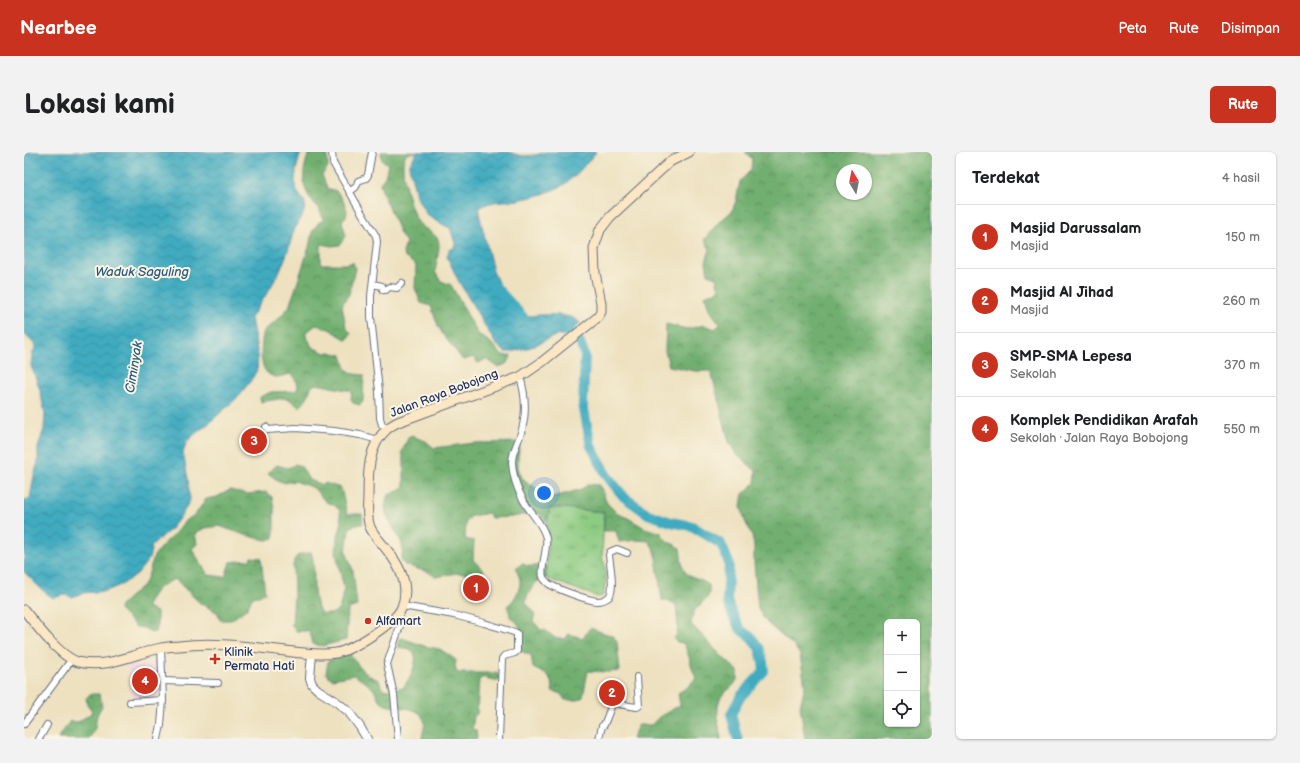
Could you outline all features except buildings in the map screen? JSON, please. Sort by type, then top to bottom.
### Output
[{"type":"main road","name":"Jalan Raya Bobojong","points":[[400,610],[405,592],[403,577],[394,559],[372,531],[368,517],[369,461],[378,440],[387,429],[402,420],[520,377],[542,362],[598,317],[601,312],[601,304],[595,272],[594,257],[596,240],[600,230],[610,217],[671,161],[689,152]]},
{"type":"main road","points":[[24,610],[49,640],[62,652],[72,659],[89,664],[100,664],[161,648],[181,645],[211,644],[246,646],[312,654],[337,653],[346,650],[372,635],[400,610]]},
{"type":"street","points":[[332,152],[333,163],[376,236],[377,242],[371,296],[372,323],[379,391],[380,418],[382,425],[387,429]]},
{"type":"street","points":[[349,191],[355,189],[358,186],[359,180],[366,178],[368,175],[372,152]]},
{"type":"street","points":[[373,284],[382,286],[382,290],[386,290],[389,287],[397,288],[402,283]]},
{"type":"street","points":[[520,377],[525,393],[525,419],[512,460],[513,469],[519,494],[540,524],[546,538],[544,579],[549,584],[583,597],[597,601],[602,600],[609,597],[611,591],[610,552],[617,549],[627,552]]},
{"type":"street","points":[[266,427],[267,430],[294,428],[340,431],[360,434],[378,440]]},
{"type":"street","points":[[398,739],[394,695],[387,664],[400,626],[400,610],[454,615],[484,622],[517,633],[517,651],[504,656],[502,659],[499,739]]},
{"type":"street","points":[[158,739],[163,700],[161,648]]},
{"type":"street","points":[[312,654],[310,678],[312,684],[318,690],[348,711],[360,727],[365,738]]},
{"type":"street","points":[[24,724],[72,659]]},
{"type":"street","points":[[599,739],[602,726],[604,725],[614,702],[621,705],[626,704],[637,707],[639,706],[637,677]]},
{"type":"street","points":[[163,681],[218,683]]},
{"type":"street","points":[[130,702],[163,700]]},
{"type":"street","points":[[39,739],[47,725]]},
{"type":"shaded area","points":[[157,663],[162,695],[133,699],[128,667]]},
{"type":"green space","points":[[309,152],[327,152],[328,167],[322,175],[328,190],[335,190],[337,192],[342,198],[347,210],[346,216],[342,221],[346,236],[340,245],[332,246],[321,244],[321,264],[347,264],[353,262],[355,269],[349,294],[342,305],[346,327],[351,334],[347,340],[329,329],[316,325],[305,333],[312,347],[325,353],[330,352],[342,355],[346,369],[354,374],[364,375],[363,402],[360,405],[353,403],[351,399],[352,391],[316,384],[312,386],[306,400],[299,407],[289,399],[284,398],[261,402],[260,397],[271,392],[296,391],[298,387],[297,382],[291,374],[275,377],[269,374],[265,370],[261,351],[263,332],[289,307],[309,247],[312,232],[319,222],[323,221],[321,213],[309,196],[304,184],[305,165]]},
{"type":"green space","points":[[381,152],[419,152],[409,153],[405,156],[403,162],[404,180],[409,201],[416,218],[421,225],[438,239],[439,250],[435,272],[441,281],[451,285],[478,334],[491,343],[501,354],[506,356],[511,355],[510,360],[505,364],[498,367],[486,359],[478,363],[474,357],[463,360],[438,326],[431,306],[421,303],[415,288],[416,265],[404,257],[403,253],[406,242],[398,230],[381,187],[380,183],[385,177],[388,164],[382,160]]},
{"type":"green space","points":[[745,152],[932,152],[932,739],[805,739],[800,706],[805,686],[800,655],[795,647],[767,623],[758,609],[754,546],[741,506],[743,494],[755,483],[756,471],[736,454],[729,442],[711,371],[695,371],[669,366],[665,351],[666,324],[687,329],[704,325],[715,329],[720,324],[709,309],[705,296],[719,290],[716,277],[708,274],[706,262],[710,249],[704,240],[718,223],[732,211],[736,201],[740,181],[751,170],[752,159]]},
{"type":"green space","points":[[412,436],[426,441],[434,448],[474,443],[520,442],[518,468],[522,478],[537,489],[541,499],[575,491],[584,488],[587,484],[600,485],[607,503],[618,514],[645,528],[661,533],[667,541],[680,548],[683,568],[687,574],[709,585],[710,590],[706,599],[695,610],[691,624],[738,671],[736,681],[723,694],[719,702],[718,716],[721,739],[632,739],[638,725],[651,725],[659,717],[680,705],[678,693],[688,687],[696,678],[683,643],[677,642],[674,639],[678,627],[676,604],[662,600],[655,551],[649,541],[637,540],[619,542],[616,531],[604,531],[604,512],[563,508],[550,509],[547,522],[537,512],[512,517],[491,518],[489,513],[472,516],[466,521],[465,539],[474,541],[473,560],[484,570],[482,574],[456,573],[436,577],[428,572],[405,565],[401,559],[403,550],[401,543],[389,521],[385,505],[388,495],[398,491],[404,486],[404,461],[402,452],[408,438]]},
{"type":"green space","points":[[295,464],[301,466],[309,480],[324,485],[325,483],[341,488],[347,514],[362,514],[363,524],[352,526],[349,530],[346,552],[353,570],[357,606],[348,609],[346,640],[323,646],[312,644],[309,631],[296,631],[292,625],[294,594],[293,566],[294,560],[298,555],[311,552],[314,567],[315,600],[318,608],[322,614],[331,614],[339,610],[344,588],[336,554],[337,537],[341,527],[340,511],[333,504],[324,500],[314,488],[295,481],[285,483],[277,480],[268,473],[277,465],[289,467]]},
{"type":"green space","points":[[230,490],[246,494],[266,492],[272,497],[274,507],[274,538],[266,540],[245,535],[219,526],[205,528],[195,533],[197,544],[192,549],[208,575],[225,577],[230,562],[250,560],[251,557],[261,558],[265,593],[253,597],[246,609],[231,620],[220,620],[218,613],[200,603],[175,579],[164,584],[157,590],[146,608],[157,612],[157,630],[153,633],[144,628],[136,627],[119,610],[120,606],[143,585],[148,576],[154,556],[186,520],[195,515],[206,499],[217,497]]},
{"type":"green space","points":[[563,508],[604,512],[602,558],[605,566],[606,577],[603,596],[598,597],[546,578],[548,538],[547,522],[550,509]]},
{"type":"green space","points":[[522,563],[527,566],[546,566],[546,578],[535,584],[525,602],[535,613],[533,621],[541,630],[545,630],[555,638],[566,639],[568,634],[583,638],[590,628],[613,636],[617,642],[620,671],[588,671],[583,697],[578,700],[565,700],[561,694],[552,691],[553,687],[549,676],[533,668],[531,655],[520,651],[520,627],[510,617],[507,606],[513,601],[518,590],[520,579],[516,569]]},
{"type":"green space","points":[[402,638],[424,646],[440,649],[456,660],[455,667],[457,673],[497,673],[500,679],[498,681],[488,680],[486,677],[479,679],[477,714],[474,716],[472,729],[476,731],[477,739],[422,739],[424,720],[417,711],[393,707],[382,703],[372,688],[354,675],[332,679],[326,674],[328,661],[350,653],[362,670],[379,680],[382,689],[389,690],[404,687],[414,668],[415,657],[414,652],[410,649],[398,647],[399,640]]},
{"type":"green space","points":[[90,694],[99,694],[102,706],[97,715],[95,728],[89,739],[58,739],[70,721],[78,722],[93,712],[87,704],[86,698]]},
{"type":"water","name":"Waduk Saguling","points":[[24,152],[301,152],[295,182],[298,193],[305,202],[303,215],[294,230],[279,272],[251,318],[258,356],[257,370],[238,397],[186,443],[183,453],[188,478],[190,500],[183,513],[171,529],[152,545],[149,559],[137,574],[123,584],[106,591],[83,593],[72,597],[65,595],[54,598],[50,596],[24,572],[24,499],[26,500],[30,498],[38,462],[38,447],[44,429],[45,414],[40,390],[31,366],[32,353],[35,349],[34,344],[24,334]]},
{"type":"water","points":[[510,152],[528,156],[545,152],[596,152],[578,173],[556,189],[525,199],[489,203],[480,208],[479,213],[493,271],[508,305],[524,312],[527,316],[562,315],[575,319],[580,323],[568,335],[557,335],[531,347],[510,352],[505,352],[495,343],[458,280],[447,257],[449,250],[454,248],[455,243],[450,228],[427,215],[416,196],[409,166],[416,153]]},
{"type":"waterway","points":[[494,285],[525,319]]},
{"type":"waterway","points":[[567,331],[580,342],[585,356],[583,404],[591,446],[607,476],[624,497],[648,514],[671,522],[692,526],[721,544],[729,563],[727,601],[741,630],[751,637],[760,649],[764,671],[741,696],[731,714],[738,739]]},
{"type":"place","name":"SMP-SMA Lepesa","points":[[254,441]]},
{"type":"place","name":"Masjid Darussalam","points":[[476,588]]},
{"type":"place","name":"Alfamart","points":[[368,621]]},
{"type":"place","name":"Klinik Permata Hati","points":[[215,659]]},
{"type":"place","name":"Komplek Pendidikan Arafah","points":[[145,681]]},
{"type":"place","name":"Masjid Al Jihad","points":[[612,693]]},
{"type":"water label","name":"Ciminyak","points":[[133,367]]}]
